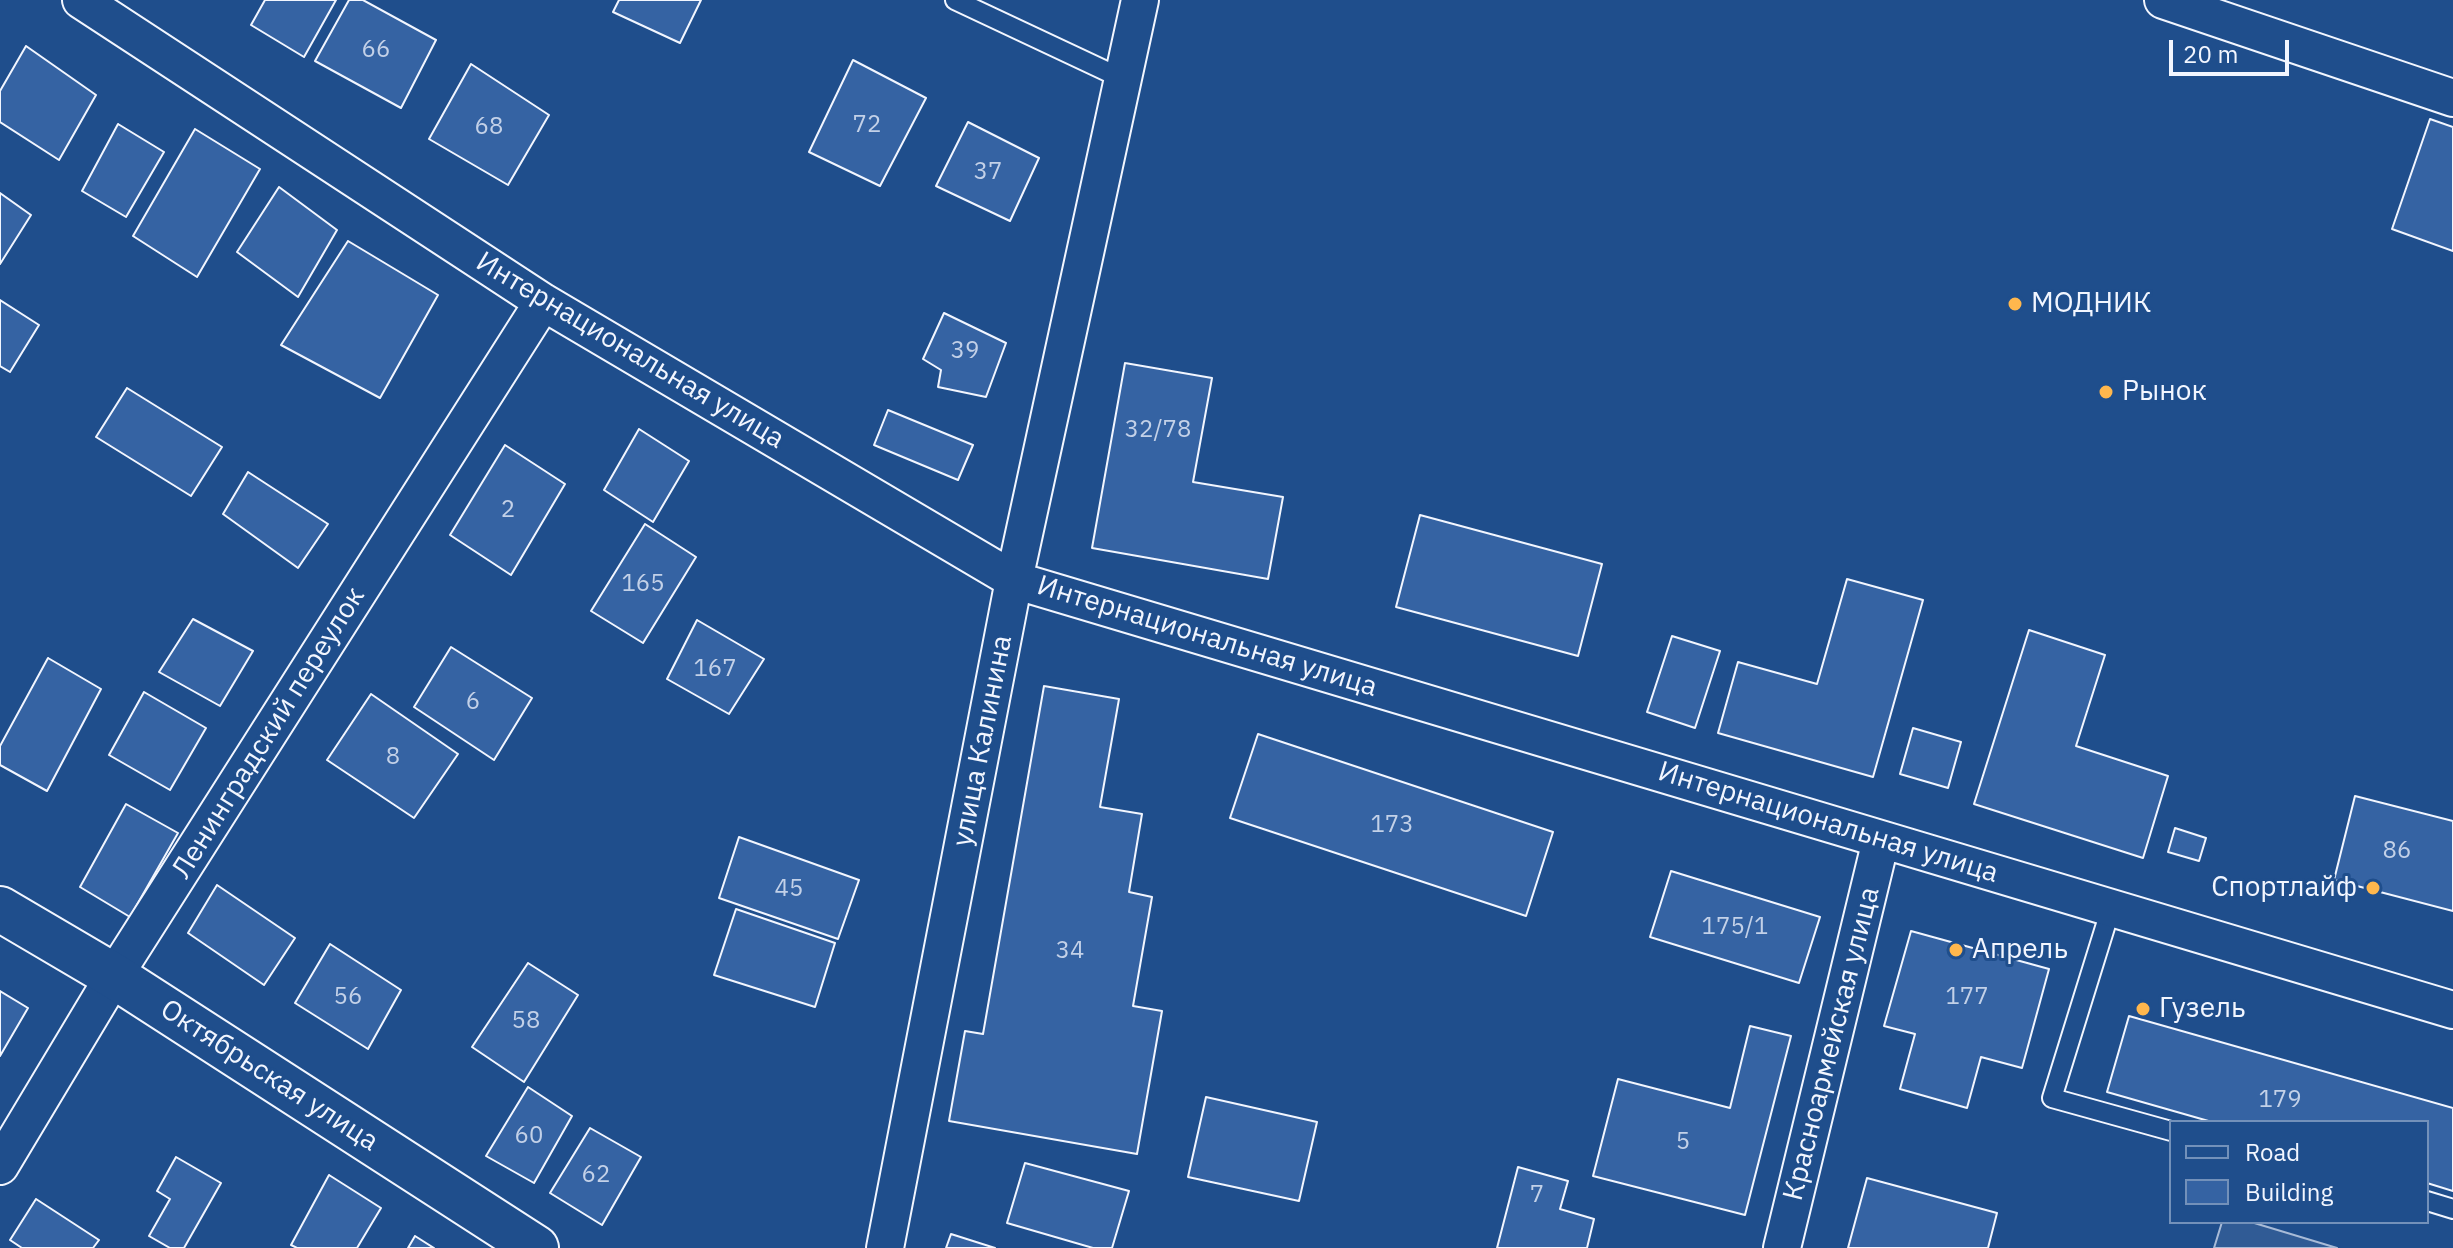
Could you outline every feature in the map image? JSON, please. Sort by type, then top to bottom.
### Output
[{"type":"main road","name":"Октябрьская улица","points":[[0,909],[114,976],[536,1248]]},
{"type":"street","name":"Интернациональная улица","points":[[81,0],[543,302],[1014,580],[2453,1010]]},
{"type":"street","name":"улица Калинина","points":[[885,1248],[1014,580],[1140,0]]},
{"type":"street","points":[[2163,0],[2453,98]]},
{"type":"street","name":"Ленинградский переулок","points":[[0,1166],[114,976],[543,302]]},
{"type":"street","name":"Красноармейская улица","points":[[1782,1248],[1881,840]]},
{"type":"lane","points":[[955,0],[1123,79]]},
{"type":"lane","points":[[2111,908],[2052,1098],[2169,1130]]},
{"type":"lane","points":[[2429,1202],[2453,1209]]},
{"type":"shaded area","points":[[2221,1224],[2258,1224],[2337,1248],[2214,1248]]},
{"type":"building","points":[[265,0],[336,0],[304,57],[251,25]]},
{"type":"building","points":[[349,0],[363,0],[436,40],[401,108],[315,61]]},
{"type":"building","points":[[619,0],[701,0],[680,43],[613,12]]},
{"type":"building","points":[[26,46],[96,95],[59,160],[0,122],[0,91]]},
{"type":"building","points":[[853,60],[926,98],[880,186],[809,152]]},
{"type":"building","points":[[471,64],[549,115],[508,185],[429,139]]},
{"type":"building","points":[[2430,119],[2453,127],[2453,251],[2392,229]]},
{"type":"building","points":[[968,122],[1039,158],[1010,221],[936,186]]},
{"type":"building","points":[[118,124],[164,152],[126,217],[82,191]]},
{"type":"building","points":[[195,129],[260,169],[197,277],[133,236]]},
{"type":"building","points":[[279,187],[337,230],[298,297],[237,252]]},
{"type":"building","points":[[0,193],[31,215],[0,264]]},
{"type":"building","points":[[348,241],[438,295],[380,398],[281,345]]},
{"type":"building","points":[[0,300],[39,325],[10,372],[0,366]]},
{"type":"building","points":[[944,313],[1006,343],[986,397],[938,387],[941,370],[923,359]]},
{"type":"building","points":[[1125,363],[1212,378],[1193,482],[1283,497],[1268,579],[1092,548]]},
{"type":"building","points":[[127,388],[222,447],[191,496],[96,437]]},
{"type":"building","points":[[888,410],[973,445],[958,480],[874,445]]},
{"type":"building","points":[[639,429],[689,461],[653,522],[604,490]]},
{"type":"building","points":[[505,445],[565,484],[511,575],[450,535]]},
{"type":"building","points":[[248,472],[328,524],[298,568],[223,514]]},
{"type":"building","points":[[1420,515],[1602,564],[1578,656],[1396,607]]},
{"type":"building","points":[[645,524],[696,557],[643,643],[591,611]]},
{"type":"building","points":[[1847,579],[1923,600],[1873,777],[1718,733],[1738,662],[1817,684]]},
{"type":"building","points":[[193,619],[253,651],[220,706],[159,672]]},
{"type":"building","points":[[697,620],[764,659],[729,714],[667,679]]},
{"type":"building","points":[[2029,630],[2105,655],[2076,746],[2168,776],[2143,858],[1974,804]]},
{"type":"building","points":[[1672,636],[1720,651],[1695,728],[1647,712]]},
{"type":"building","points":[[451,647],[532,698],[494,760],[414,707]]},
{"type":"building","points":[[48,658],[101,689],[47,791],[0,765],[0,746]]},
{"type":"building","points":[[1044,686],[1119,699],[1100,807],[1142,814],[1129,892],[1152,897],[1133,1006],[1162,1011],[1137,1154],[949,1121],[965,1031],[983,1034]]},
{"type":"building","points":[[144,692],[206,728],[170,790],[109,755]]},
{"type":"building","points":[[371,694],[458,754],[414,818],[327,760]]},
{"type":"building","points":[[1913,728],[1961,742],[1948,788],[1900,774]]},
{"type":"building","points":[[1258,734],[1553,832],[1526,916],[1230,818]]},
{"type":"building","points":[[2355,796],[2453,821],[2453,911],[2334,880]]},
{"type":"building","points":[[126,804],[178,833],[130,917],[80,887]]},
{"type":"building","points":[[2175,828],[2206,838],[2199,861],[2168,852]]},
{"type":"building","points":[[739,837],[859,880],[838,939],[719,898]]},
{"type":"building","points":[[1671,871],[1820,917],[1799,983],[1650,937]]},
{"type":"building","points":[[217,885],[295,938],[264,985],[188,933]]},
{"type":"building","points":[[736,909],[835,943],[815,1007],[714,975]]},
{"type":"building","points":[[1911,931],[2049,969],[2022,1068],[1981,1057],[1967,1108],[1900,1089],[1915,1034],[1884,1026]]},
{"type":"building","points":[[330,944],[401,990],[368,1049],[295,1003]]},
{"type":"building","points":[[528,963],[578,995],[524,1082],[472,1047]]},
{"type":"building","points":[[0,991],[28,1008],[0,1056]]},
{"type":"building","points":[[2129,1016],[2453,1108],[2453,1191],[2429,1184],[2429,1120],[2205,1120],[2107,1092]]},
{"type":"building","points":[[1750,1026],[1791,1036],[1745,1215],[1593,1176],[1618,1079],[1730,1108]]},
{"type":"building","points":[[528,1087],[572,1116],[534,1183],[486,1156]]},
{"type":"building","points":[[1206,1097],[1317,1122],[1299,1201],[1188,1177]]},
{"type":"building","points":[[590,1128],[641,1157],[602,1225],[550,1193]]},
{"type":"building","points":[[176,1157],[221,1183],[184,1248],[170,1248],[149,1236],[170,1199],[157,1191]]},
{"type":"building","points":[[1025,1163],[1129,1191],[1112,1248],[1093,1248],[1007,1223]]},
{"type":"building","points":[[1518,1167],[1568,1181],[1560,1209],[1594,1219],[1587,1248],[1497,1248]]},
{"type":"building","points":[[329,1175],[381,1208],[357,1248],[297,1248],[291,1245]]},
{"type":"building","points":[[1867,1178],[1997,1213],[1988,1248],[1848,1248]]},
{"type":"building","points":[[36,1199],[99,1240],[93,1248],[22,1248],[10,1240]]},
{"type":"building","points":[[951,1234],[995,1248],[946,1248]]},
{"type":"building","points":[[415,1236],[434,1248],[408,1248]]},
{"type":"place","name":"МОДНИК","points":[[2015,304]]},
{"type":"place","name":"Рынок","points":[[2106,392]]},
{"type":"place","name":"Спортлайф","points":[[2373,888]]},
{"type":"place","name":"Апрель","points":[[1956,950]]},
{"type":"place","name":"Гузель","points":[[2143,1009]]}]
